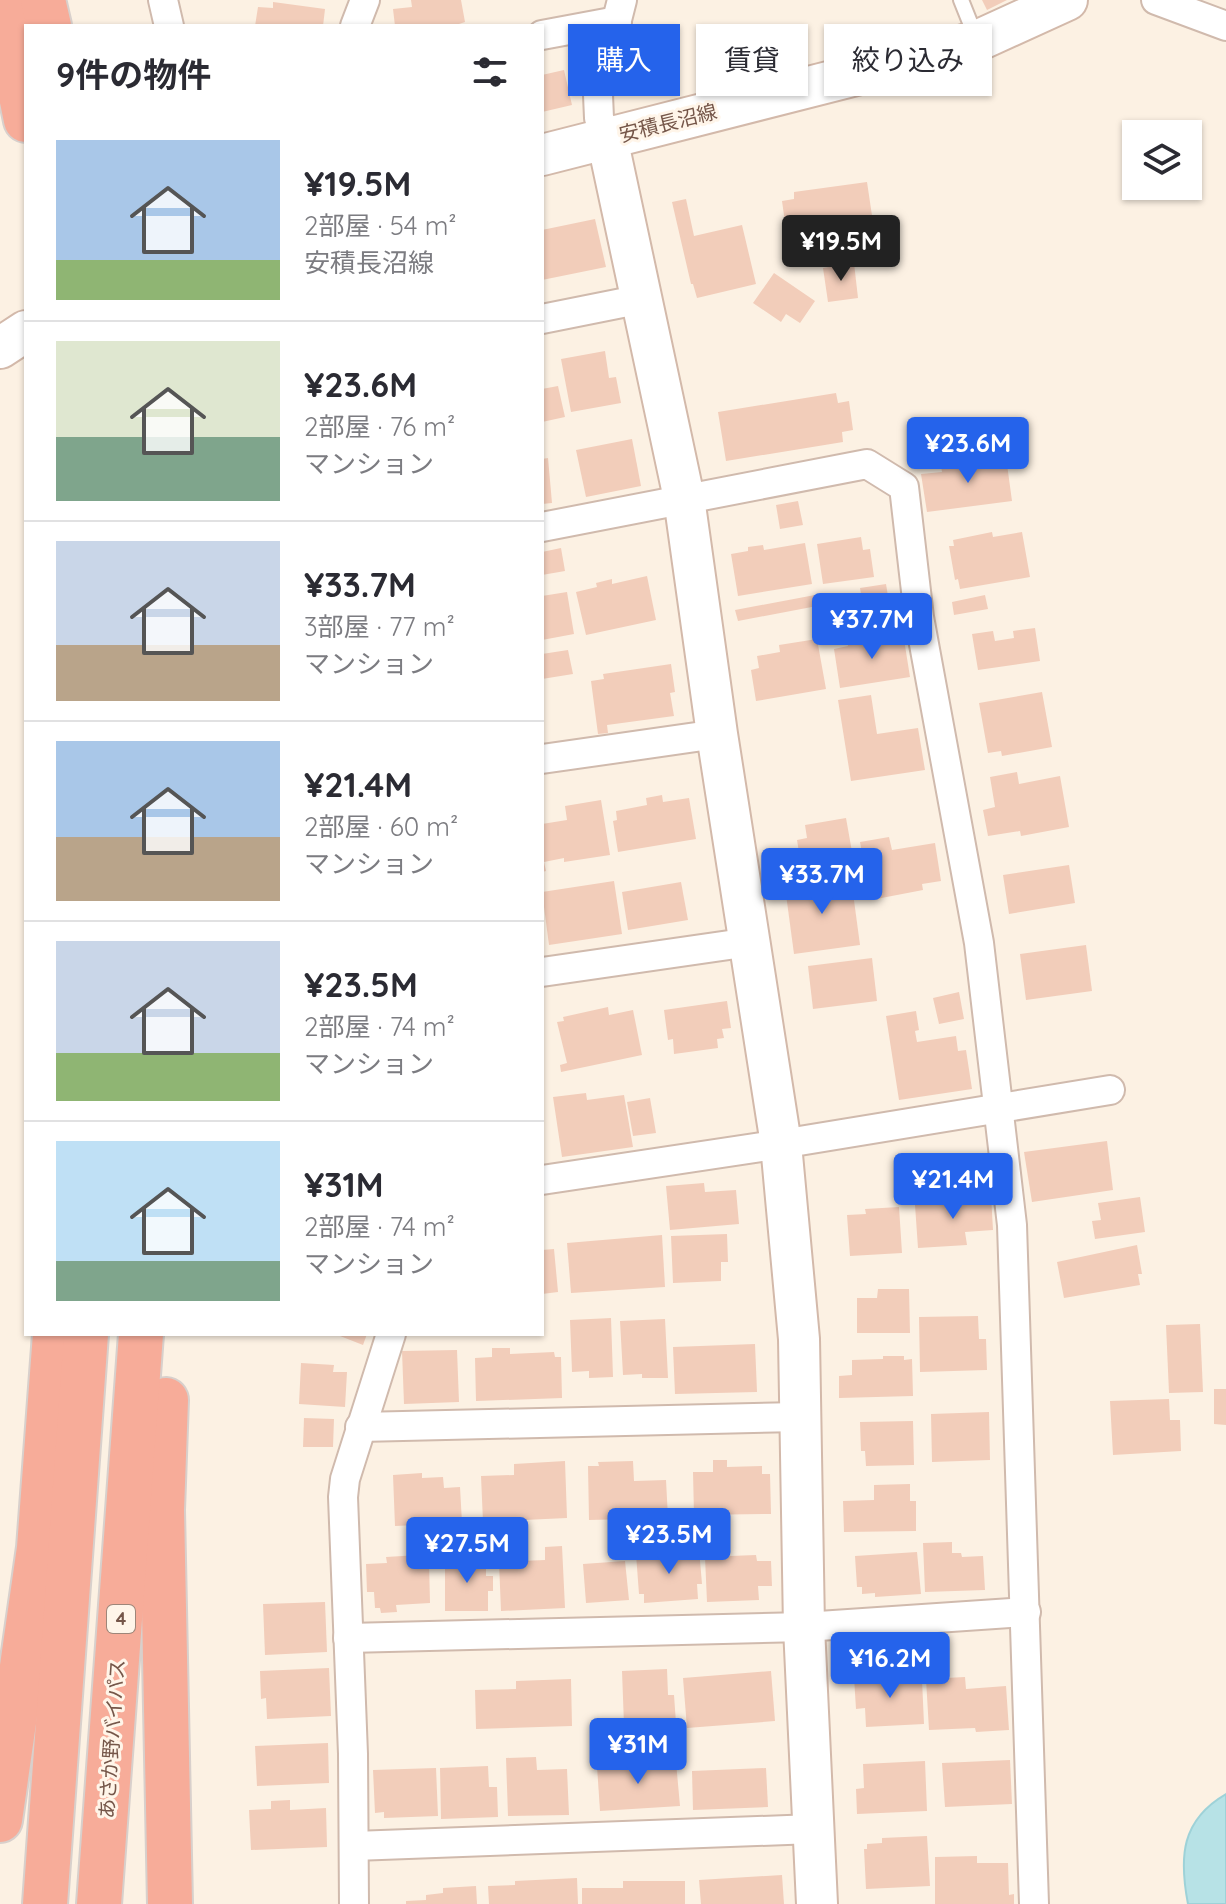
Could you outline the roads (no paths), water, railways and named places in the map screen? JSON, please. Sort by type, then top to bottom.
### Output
[{"type":"highway","points":[[1,0],[24,110]]},
{"type":"highway","points":[[43,0],[49,24]]},
{"type":"highway","points":[[0,1820],[39,1548],[55,1336]]},
{"type":"highway","points":[[45,1904],[86,1336]]},
{"type":"highway","name":"あさか野バイパス","points":[[99,1904],[141,1336]]},
{"type":"highway","points":[[166,1336],[162,1510],[170,1904]]},
{"type":"street","points":[[163,0],[169,24]]},
{"type":"street","points":[[356,24],[365,0]]},
{"type":"street","name":"安積長沼線","points":[[992,34],[1067,0]]},
{"type":"street","points":[[1156,0],[1226,26]]},
{"type":"street","points":[[544,34],[620,10]]},
{"type":"street","points":[[620,10],[598,95],[599,118],[607,138],[684,498],[717,734],[781,1144],[799,1339],[804,1627],[817,1904]]},
{"type":"street","name":"安積長沼線","points":[[544,154],[824,84]]},
{"type":"street","points":[[544,319],[642,299]]},
{"type":"street","points":[[0,348],[24,332]]},
{"type":"street","points":[[544,527],[867,464],[904,487],[919,617],[979,943],[1012,1225],[1034,1904]]},
{"type":"street","points":[[544,759],[717,734]]},
{"type":"street","points":[[544,972],[750,942]]},
{"type":"street","points":[[544,1180],[1110,1090]]},
{"type":"street","points":[[354,1904],[353,1754],[343,1497],[360,1427],[390,1336]]},
{"type":"street","points":[[360,1427],[800,1417]]},
{"type":"street","points":[[348,1638],[804,1627],[1026,1612]]},
{"type":"street","points":[[354,1846],[813,1829]]},
{"type":"lane","points":[[961,0],[970,24]]},
{"type":"water","points":[[1226,1794],[1226,1904],[1188,1904],[1184,1871],[1187,1841],[1200,1816]]}]
